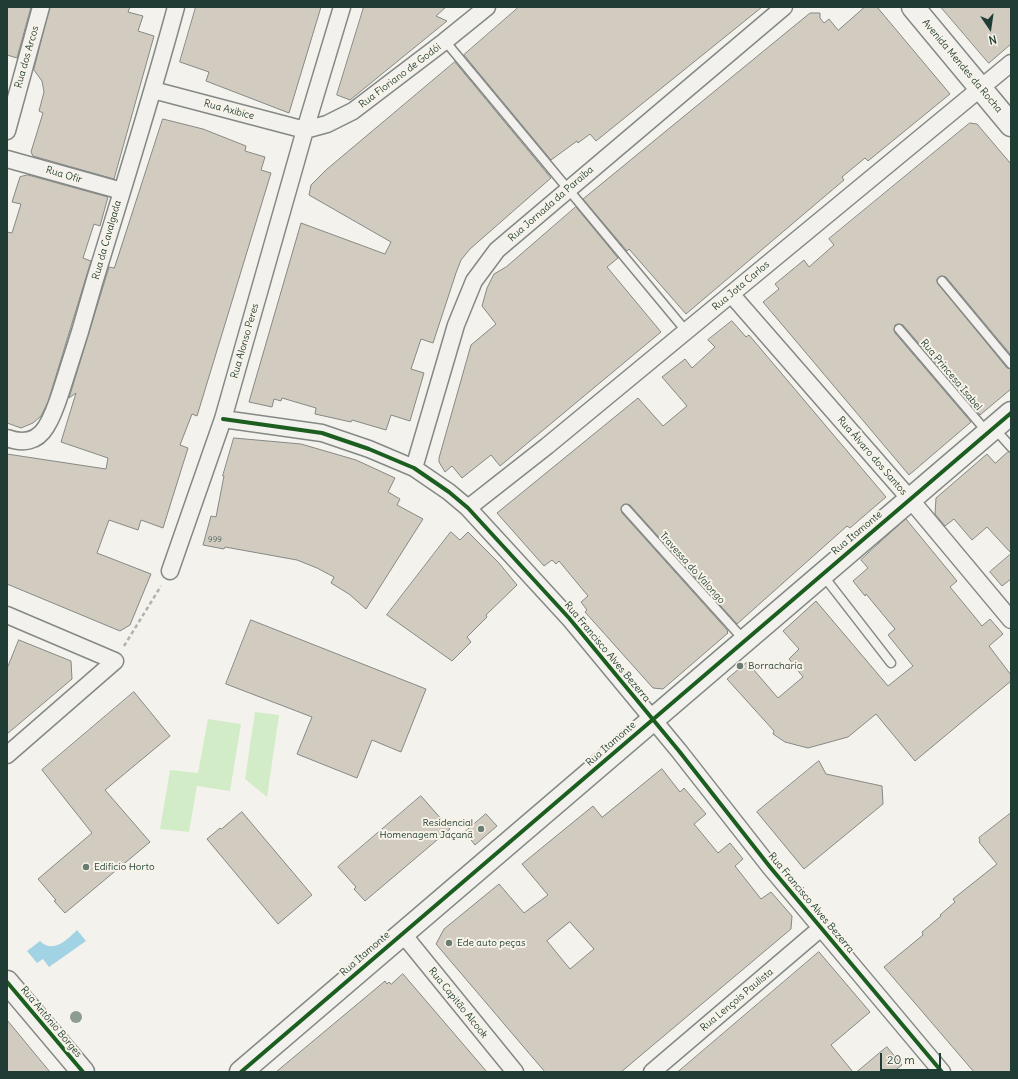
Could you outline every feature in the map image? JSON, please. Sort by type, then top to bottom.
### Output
[{"type":"street","name":"Rua dos Arcos","points":[[7,131],[41,7]]},
{"type":"street","name":"Rua da Cavalgada","points":[[7,438],[17,442],[29,441],[37,437],[46,428],[54,411],[75,350],[122,191],[154,90],[176,7]]},
{"type":"street","name":"Rua Alonso Peres","points":[[170,570],[223,419],[305,130],[342,7]]},
{"type":"street","name":"Rua Floriano de Godói","points":[[305,130],[328,124],[353,111],[446,41],[487,7]]},
{"type":"street","name":"Rua Jornada da Paraiba","points":[[414,468],[456,325],[474,281],[497,250],[784,7]]},
{"type":"street","name":"Avenida Mendes da Rocha","points":[[913,7],[1011,125]]},
{"type":"street","name":"Rua Jota Carlos","points":[[468,508],[547,446],[1011,63]]},
{"type":"street","name":"Rua Axibice","points":[[154,90],[305,130]]},
{"type":"street","name":"Rua Ofir","points":[[7,159],[122,191]]},
{"type":"street","name":"Rua Álvaro dos Santos","points":[[731,294],[1009,613]]},
{"type":"street","name":"Rua Itamonte","points":[[241,1072],[255,1065],[402,934],[1011,413]]},
{"type":"street","name":"Rua Francisco Alves Bezerra","points":[[223,419],[322,433],[369,449],[414,468],[449,492],[468,508],[569,618],[770,867],[942,1072]]},
{"type":"street","points":[[7,615],[116,661],[7,755]]},
{"type":"street","name":"Rua Lençois Paulista","points":[[652,1072],[821,928]]},
{"type":"street","name":"Rua Capitão Alcook","points":[[402,934],[515,1072]]},
{"type":"street","name":"Rua Antônio Borges","points":[[10,990],[83,1072]]},
{"type":"lane","points":[[446,41],[567,190],[686,331]]},
{"type":"lane","points":[[942,282],[1011,364]]},
{"type":"lane","name":"Rua Princesa Isabel","points":[[899,329],[990,430],[1011,447]]},
{"type":"lane","name":"Travessa do Valongo","points":[[626,509],[744,640]]},
{"type":"lane","points":[[822,574],[891,663]]},
{"type":"path","points":[[116,661],[170,570]]},
{"type":"green space","points":[[255,712],[279,715],[267,797],[245,779]]},
{"type":"green space","points":[[208,719],[241,724],[230,791],[197,786],[189,832],[160,829],[170,770],[198,773]]},
{"type":"water","points":[[77,930],[86,941],[49,967],[43,959],[37,963],[27,951],[40,941],[45,945],[50,946],[60,944]]},
{"type":"building","points":[[7,7],[31,7],[17,58],[7,55]]},
{"type":"building","points":[[50,7],[130,7],[128,12],[143,16],[138,31],[154,36],[114,179],[33,156],[31,152],[43,113],[39,111],[44,92],[42,81],[34,70]]},
{"type":"building","points":[[196,7],[321,7],[289,113],[206,81],[209,72],[180,62]]},
{"type":"building","points":[[364,7],[446,7],[436,16],[447,21],[350,100],[337,95]]},
{"type":"building","points":[[519,7],[762,7],[596,141],[590,134],[578,143],[577,141],[551,160],[464,55]]},
{"type":"building","points":[[865,7],[877,7],[950,94],[868,161],[865,158],[842,177],[844,180],[686,314],[629,249],[627,251],[583,199],[810,13],[820,13],[820,18],[824,23],[829,19],[838,30]]},
{"type":"building","points":[[941,7],[1011,7],[1011,44],[989,63]]},
{"type":"building","points":[[455,62],[551,178],[470,249],[461,260],[433,343],[421,339],[411,369],[424,373],[410,421],[391,415],[386,430],[352,420],[351,422],[315,414],[316,408],[282,398],[281,401],[274,399],[272,407],[249,402],[301,223],[385,254],[391,242],[309,195],[311,185],[326,170]]},
{"type":"building","points":[[163,119],[203,129],[246,146],[245,151],[265,157],[261,170],[271,173],[197,416],[192,414],[180,445],[188,448],[163,528],[141,520],[138,530],[109,520],[97,553],[151,574],[130,625],[120,631],[7,584],[7,454],[106,469],[108,458],[61,442],[76,393],[69,398],[109,267],[114,268]]},
{"type":"building","points":[[970,123],[977,124],[1011,164],[1011,355],[946,277],[941,276],[937,279],[937,282],[1007,368],[1011,369],[1011,389],[980,415],[903,325],[895,325],[895,333],[971,422],[909,475],[763,302],[779,289],[775,284],[804,260],[809,267],[834,245],[829,239]]},
{"type":"building","points":[[28,175],[108,197],[100,226],[94,224],[83,258],[91,261],[48,402],[41,416],[33,423],[21,428],[7,423],[7,232],[12,233],[21,204],[12,202],[20,177]]},
{"type":"building","points":[[576,207],[618,258],[607,267],[661,332],[500,466],[491,455],[462,478],[452,466],[445,472],[439,462],[439,458],[471,345],[496,324],[482,306],[487,288],[494,274],[506,267]]},
{"type":"building","points":[[732,321],[746,337],[749,335],[886,497],[850,528],[847,526],[737,624],[630,505],[623,505],[621,508],[622,513],[728,631],[728,633],[663,689],[653,688],[585,612],[587,610],[581,602],[588,596],[559,561],[556,564],[552,560],[544,566],[497,513],[638,398],[663,426],[687,406],[662,377],[685,359],[692,368],[715,347],[708,340]]},
{"type":"building","points":[[234,438],[301,444],[356,460],[395,478],[388,492],[400,499],[397,505],[423,519],[366,609],[349,594],[331,583],[334,577],[297,560],[225,547],[224,549],[203,545],[211,516],[216,517],[223,476]]},
{"type":"building","points":[[1008,452],[1011,452],[1011,553],[987,527],[972,540],[954,519],[945,526],[935,514],[936,498],[987,454],[995,463]]},
{"type":"building","points":[[906,519],[957,581],[950,587],[982,626],[990,619],[1003,634],[989,646],[1011,675],[1011,681],[915,761],[876,714],[848,737],[808,748],[785,742],[773,734],[774,731],[727,679],[747,662],[778,698],[803,677],[789,659],[799,649],[783,631],[816,601],[888,686],[913,666],[888,635],[895,629],[866,594],[865,596],[853,581],[868,568],[861,560]]},
{"type":"building","points":[[451,532],[460,540],[468,532],[499,563],[517,585],[486,615],[487,617],[467,637],[471,642],[452,661],[387,615]]},
{"type":"building","points":[[1011,554],[1011,579],[1002,586],[990,572]]},
{"type":"building","points":[[251,620],[426,689],[401,752],[372,740],[357,778],[297,754],[312,717],[226,684]]},
{"type":"building","points":[[19,640],[71,661],[72,679],[7,734],[7,669]]},
{"type":"building","points":[[134,692],[170,736],[105,790],[150,842],[65,913],[38,879],[92,833],[42,770]]},
{"type":"building","points":[[819,761],[826,774],[882,786],[883,804],[804,869],[757,812]]},
{"type":"building","points":[[662,769],[680,792],[684,788],[706,814],[694,824],[718,853],[730,843],[743,859],[735,866],[761,899],[771,892],[792,916],[791,929],[621,1072],[545,1072],[436,944],[444,929],[499,884],[524,913],[548,895],[522,864],[593,806],[602,817]],"holes":[[[570,922],[594,949],[570,969],[547,941]]]},
{"type":"building","points":[[421,796],[450,829],[365,901],[354,889],[356,887],[338,867]]},
{"type":"building","points":[[242,812],[312,895],[278,924],[207,839]]},
{"type":"building","points":[[1011,813],[1011,1072],[974,1072],[884,967],[923,935],[922,932],[955,902],[953,899],[997,864],[979,842],[979,838]]},
{"type":"building","name":"Residencial Homenagem Jaçanã","points":[[486,814],[497,826],[475,845],[465,832]]},
{"type":"building","points":[[819,952],[870,1012],[831,1045],[853,1072],[678,1072]]},
{"type":"building","points":[[403,974],[487,1072],[276,1072],[385,981],[387,984],[389,982],[391,984]]},
{"type":"building","points":[[7,1020],[50,1072],[7,1072]]},
{"type":"building","points":[[887,1047],[902,1065],[893,1072],[857,1072]]},
{"type":"cycle path","points":[[241,1072],[1011,413]]},
{"type":"cycle path","points":[[223,419],[322,433],[369,449],[414,468],[449,492],[468,508],[569,618],[679,751],[770,867],[942,1072]]},
{"type":"cycle path","points":[[7,982],[83,1072]]},
{"type":"place","name":"Borracharia","points":[[740,666]]},
{"type":"place","name":"Residencial Homenagem Jaçanã","points":[[481,829]]},
{"type":"place","name":"Edifício Horto","points":[[86,867]]},
{"type":"place","name":"Ede auto peças","points":[[449,943]]}]
